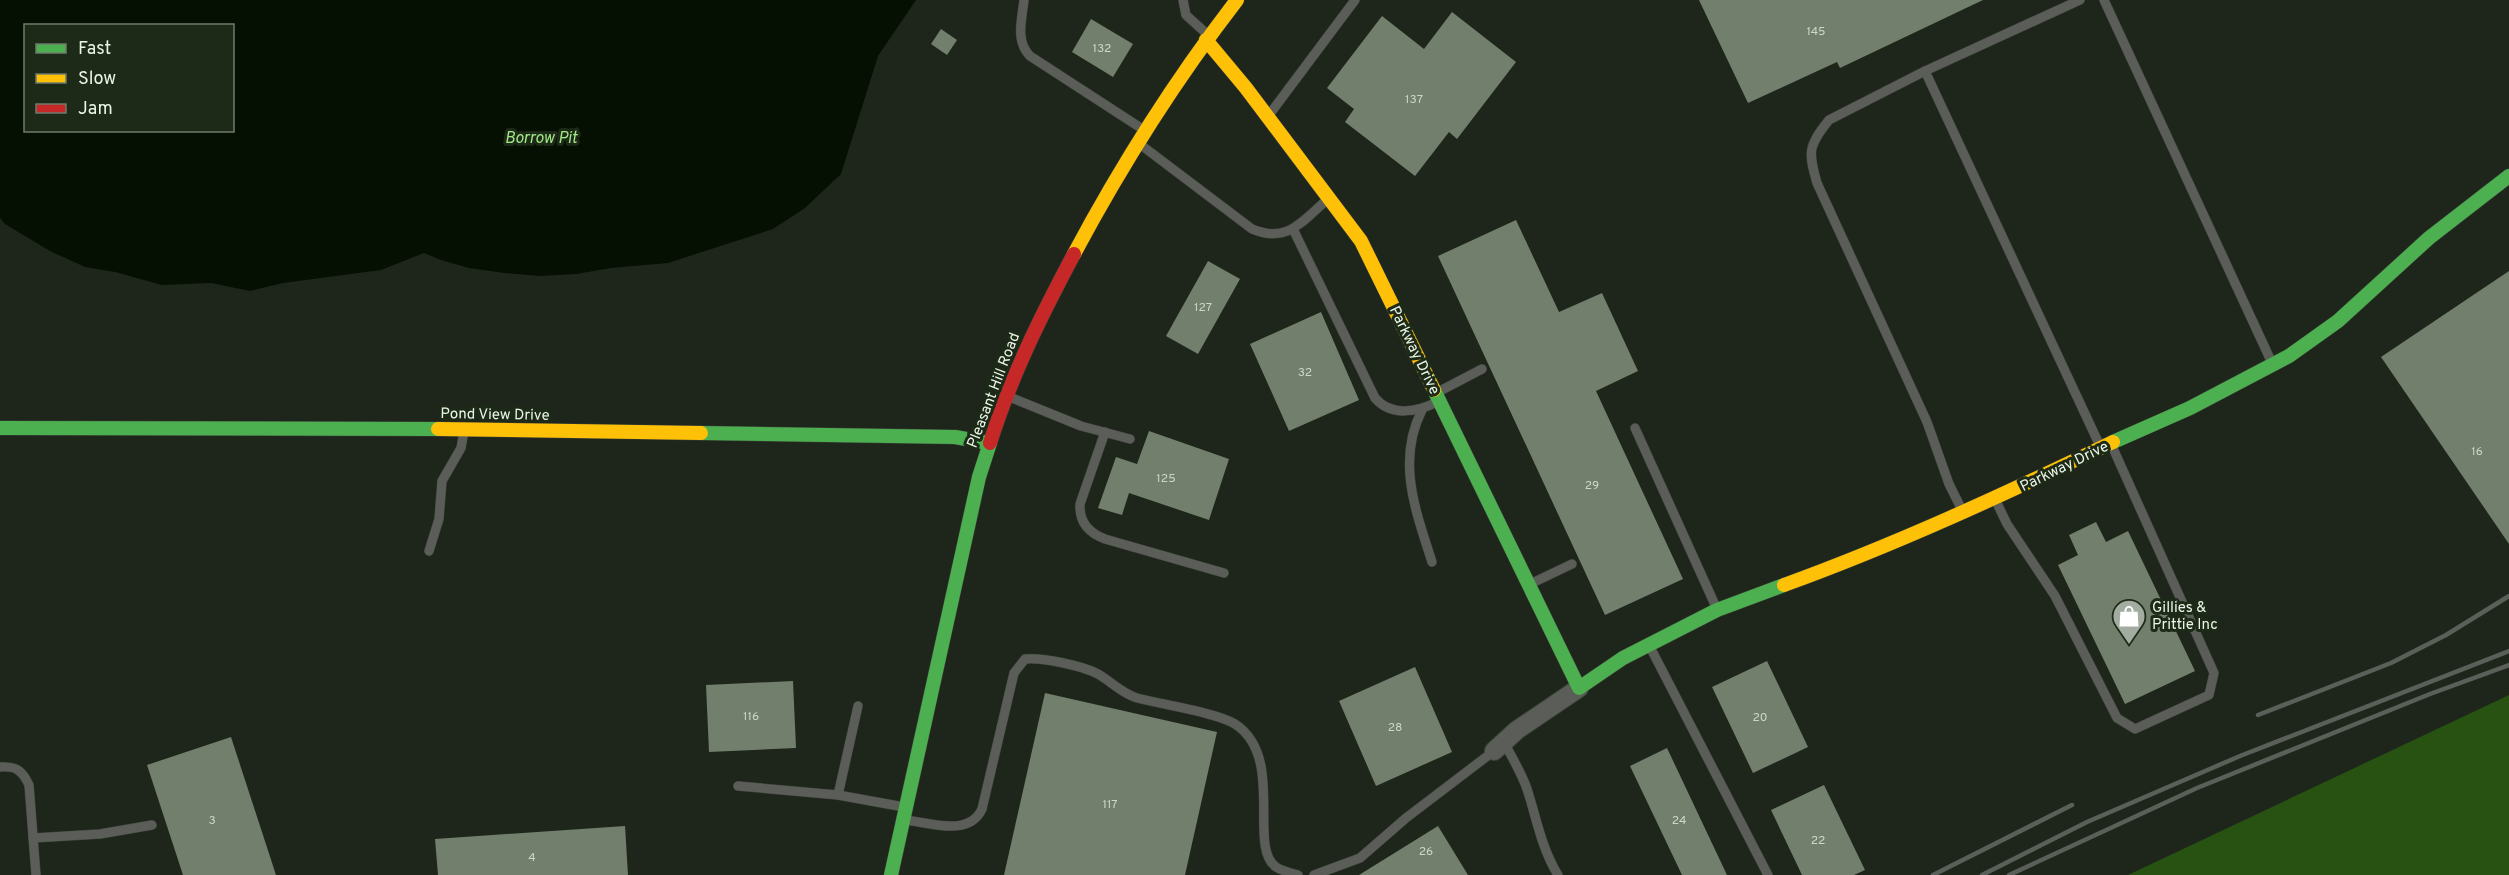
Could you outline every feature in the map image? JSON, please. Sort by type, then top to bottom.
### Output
[{"type":"street","name":"Pleasant Hill Road","points":[[891,875],[989,443],[1005,396],[1038,321],[1084,235],[1208,38],[1237,0]]},
{"type":"street","name":"Parkway Drive","points":[[1208,38],[1361,241],[1579,688]]},
{"type":"street","name":"Parkway Drive","points":[[1499,746],[1517,730],[1623,658],[1648,644],[1717,610],[1858,558],[1995,499],[2190,408],[2272,365],[2324,332],[2444,226],[2509,176]]},
{"type":"street","name":"Pond View Drive","points":[[0,428],[285,428],[955,437],[989,443]]},
{"type":"lane","points":[[1024,0],[1020,26],[1023,49],[1143,138],[1252,230],[1267,236],[1277,236],[1293,229],[1329,197]]},
{"type":"lane","points":[[1183,0],[1186,15],[1208,38]]},
{"type":"lane","points":[[1268,117],[1355,0]]},
{"type":"lane","points":[[1963,512],[1949,484],[1927,422],[1817,183],[1810,149],[1818,133],[1829,120],[1925,71],[2080,0]]},
{"type":"lane","points":[[2104,0],[2272,365]]},
{"type":"lane","points":[[1925,71],[2214,673],[2209,695],[2135,729],[2118,718],[2055,596],[2007,524],[1995,499]]},
{"type":"lane","points":[[1293,229],[1370,392],[1380,405],[1404,411],[1422,410]]},
{"type":"lane","points":[[1432,562],[1414,508],[1407,465],[1409,446],[1422,410],[1482,369]]},
{"type":"lane","points":[[1005,396],[1081,426],[1130,439]]},
{"type":"lane","points":[[1635,428],[1717,610]]},
{"type":"lane","points":[[429,551],[439,519],[442,481],[460,448],[464,431]]},
{"type":"lane","points":[[1105,432],[1080,504],[1079,514],[1086,527],[1105,539],[1224,573]]},
{"type":"lane","points":[[1528,585],[1572,564]]},
{"type":"lane","points":[[1648,644],[1768,875]]},
{"type":"lane","points":[[738,786],[838,795],[962,827],[978,818],[982,809],[1014,673],[1025,659],[1035,658],[1093,671],[1123,693],[1228,720],[1249,735],[1264,771],[1265,852],[1275,867],[1298,875]]},
{"type":"lane","points":[[838,795],[858,706]]},
{"type":"lane","points":[[1314,875],[1360,858],[1406,818],[1499,746],[1527,790],[1536,825],[1549,860],[1558,875]]},
{"type":"lane","points":[[0,767],[15,768],[25,776],[29,784],[36,875]]},
{"type":"lane","points":[[33,838],[100,834],[152,825]]},
{"type":"green space","points":[[2509,695],[2509,875],[2128,875]]},
{"type":"water","name":"Borrow Pit","points":[[0,0],[916,0],[878,56],[841,174],[805,208],[773,229],[668,263],[539,276],[469,268],[424,253],[381,270],[283,283],[250,291],[211,283],[162,285],[115,272],[85,267],[50,251],[5,224],[0,218]]},
{"type":"building","points":[[1699,0],[1983,0],[1840,68],[1837,62],[1748,103]]},
{"type":"building","points":[[1452,12],[1516,62],[1457,139],[1449,132],[1415,176],[1345,122],[1354,109],[1327,88],[1382,16],[1424,49]]},
{"type":"building","points":[[1091,19],[1133,44],[1113,77],[1072,52]]},
{"type":"building","points":[[941,29],[957,40],[947,55],[931,44]]},
{"type":"building","points":[[1516,220],[1559,312],[1602,293],[1638,371],[1596,391],[1683,579],[1605,615],[1438,256]]},
{"type":"building","points":[[1208,261],[1240,279],[1198,354],[1166,336]]},
{"type":"building","points":[[2509,271],[2509,544],[2381,357]]},
{"type":"building","points":[[1321,312],[1359,400],[1289,431],[1250,344]]},
{"type":"building","points":[[1149,431],[1229,459],[1209,520],[1129,493],[1122,515],[1098,508],[1116,457],[1137,464]]},
{"type":"building","points":[[2096,522],[2106,542],[2128,531],[2195,671],[2125,704],[2058,565],[2078,555],[2069,535]]},
{"type":"building","points":[[1767,661],[1808,747],[1753,773],[1712,687]]},
{"type":"building","points":[[1415,667],[1452,752],[1376,786],[1339,701]]},
{"type":"building","points":[[793,681],[796,748],[709,752],[706,685]]},
{"type":"building","points":[[1045,693],[1217,732],[1185,875],[1004,875]]},
{"type":"building","points":[[231,737],[276,875],[183,875],[147,765]]},
{"type":"building","points":[[1667,748],[1727,875],[1682,875],[1630,766]]},
{"type":"building","points":[[1824,785],[1865,870],[1854,875],[1802,875],[1771,810]]},
{"type":"building","points":[[625,826],[628,875],[438,875],[435,839]]},
{"type":"building","points":[[1438,826],[1468,875],[1359,875]]},
{"type":"railway","points":[[2258,715],[2391,663],[2446,635],[2509,596]]},
{"type":"railway","points":[[1982,875],[2087,822],[2240,756],[2509,651]]},
{"type":"railway","points":[[2009,875],[2197,788],[2430,694],[2509,665]]},
{"type":"railway","points":[[1933,875],[2072,805]]},
{"type":"traffic: fast","points":[[2113,442],[2190,408],[2289,356],[2338,321],[2429,238],[2509,176]]},
{"type":"traffic: fast","points":[[1434,390],[1579,688],[1623,658],[1717,610],[1784,585]]},
{"type":"traffic: fast","points":[[0,428],[438,429]]},
{"type":"traffic: fast","points":[[701,433],[955,437],[989,443]]},
{"type":"traffic: fast","points":[[891,875],[979,477],[990,443]]},
{"type":"traffic: slow","points":[[1074,254],[1150,124],[1192,61],[1237,0]]},
{"type":"traffic: slow","points":[[1206,40],[1246,88],[1361,241],[1434,390]]},
{"type":"traffic: slow","points":[[438,429],[701,433]]},
{"type":"traffic: slow","points":[[1784,585],[1950,518],[2113,442]]},
{"type":"traffic: jam","points":[[990,443],[1007,394],[1074,254]]},
{"type":"place","name":"Gillies & Prittie Inc","points":[[2129,645]]}]
